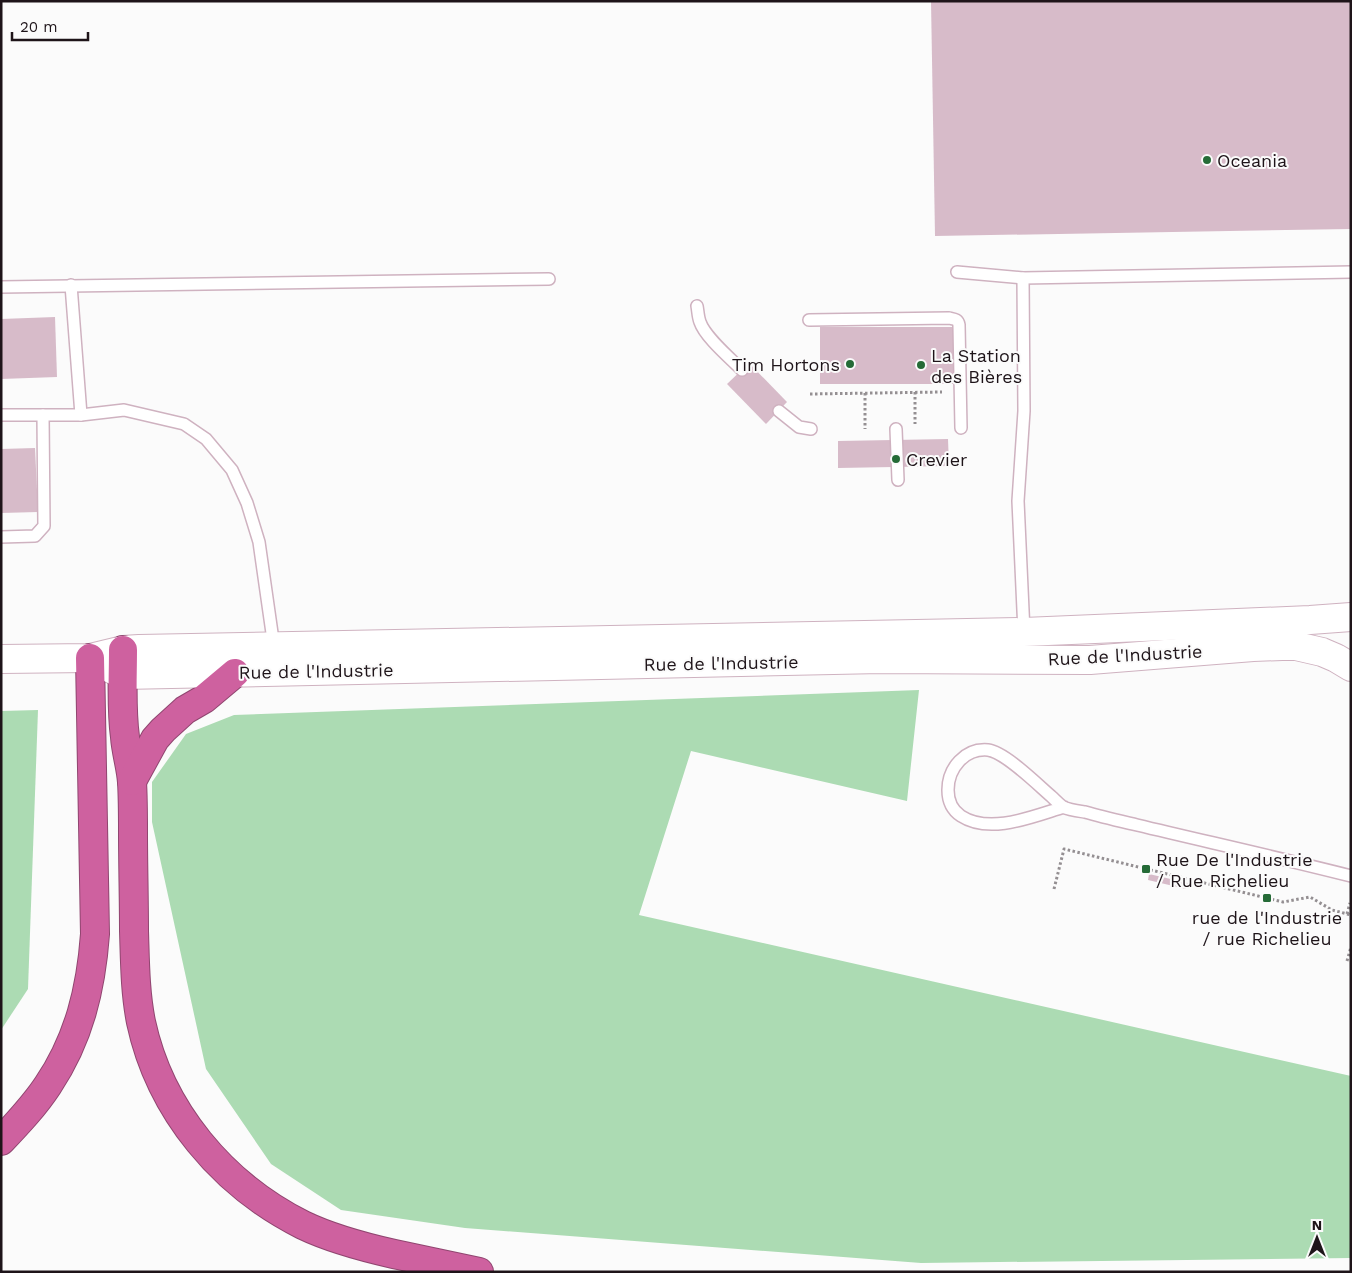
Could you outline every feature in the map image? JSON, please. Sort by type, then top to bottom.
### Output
[{"type":"highway","points":[[1,1140],[31,1108],[60,1067],[78,1026],[89,983],[93,959],[94,934],[90,658]]},
{"type":"highway","points":[[123,663],[124,736],[132,781],[137,999],[147,1045],[165,1090],[191,1132],[208,1153],[242,1185],[263,1201],[304,1226],[352,1244],[479,1272]]},
{"type":"highway","points":[[132,781],[163,730],[185,710],[204,699],[235,673]]},
{"type":"street","name":"Rue de l'Industrie","points":[[123,663],[274,647],[1024,632],[1300,621],[1351,617]]},
{"type":"street","name":"Rue de l'Industrie","points":[[1,658],[90,658],[123,663],[235,673],[881,659],[1090,660],[1244,648],[1296,646],[1322,652],[1351,667]]},
{"type":"lane","points":[[956,272],[1023,278],[1351,272]]},
{"type":"lane","points":[[1023,278],[1024,411],[1018,501],[1024,632]]},
{"type":"lane","points":[[1,287],[549,279]]},
{"type":"lane","points":[[72,285],[81,415]]},
{"type":"lane","points":[[697,306],[703,329],[742,370]]},
{"type":"lane","points":[[809,320],[954,319],[959,323],[961,428]]},
{"type":"lane","points":[[1,415],[81,415],[124,410],[184,424],[206,439],[232,470],[247,503],[259,542],[274,647]]},
{"type":"lane","points":[[779,410],[800,427],[811,430]]},
{"type":"lane","points":[[1,537],[34,536],[44,526],[43,415]]},
{"type":"lane","points":[[896,429],[898,480]]},
{"type":"lane","points":[[1064,807],[1010,822],[994,824],[974,822],[956,812],[951,806],[948,798],[948,783],[955,765],[962,758],[971,752],[987,750],[1007,759],[1064,807],[1351,876]]},
{"type":"path","points":[[914,392],[915,428]]},
{"type":"path","points":[[810,394],[944,392]]},
{"type":"path","points":[[864,393],[864,429]]},
{"type":"path","points":[[1054,889],[1064,849],[1283,902],[1310,897],[1332,910],[1349,915],[1350,903]]},
{"type":"path","points":[[1347,961],[1351,947]]},
{"type":"green space","points":[[919,690],[907,801],[691,751],[639,915],[1351,1076],[1351,1258],[921,1263],[465,1228],[341,1210],[271,1164],[206,1069],[152,822],[152,782],[186,734],[234,715]]},
{"type":"green space","points":[[38,710],[28,989],[1,1030],[1,711]]},
{"type":"building","points":[[931,1],[1351,1],[1351,229],[935,236]]},
{"type":"building","points":[[55,317],[57,377],[1,379],[1,319]]},
{"type":"building","points":[[820,327],[953,327],[953,384],[820,384]]},
{"type":"building","points":[[749,363],[787,402],[766,424],[727,384]]},
{"type":"building","points":[[948,439],[949,466],[838,468],[838,441]]},
{"type":"building","points":[[35,448],[38,512],[1,513],[1,449]]},
{"type":"building","points":[[1149,874],[1188,883],[1186,889],[1148,880]]},
{"type":"place","name":"Oceania","points":[[1207,160]]},
{"type":"place","name":"Tim Hortons","points":[[850,364]]},
{"type":"place","name":"La Station des Bières","points":[[921,365]]},
{"type":"place","name":"Crevier","points":[[896,459]]},
{"type":"place","name":"Rue De l'Industrie / Rue Richelieu","points":[[1146,869]]},
{"type":"place","name":"rue de l'Industrie / rue Richelieu","points":[[1267,898]]}]
